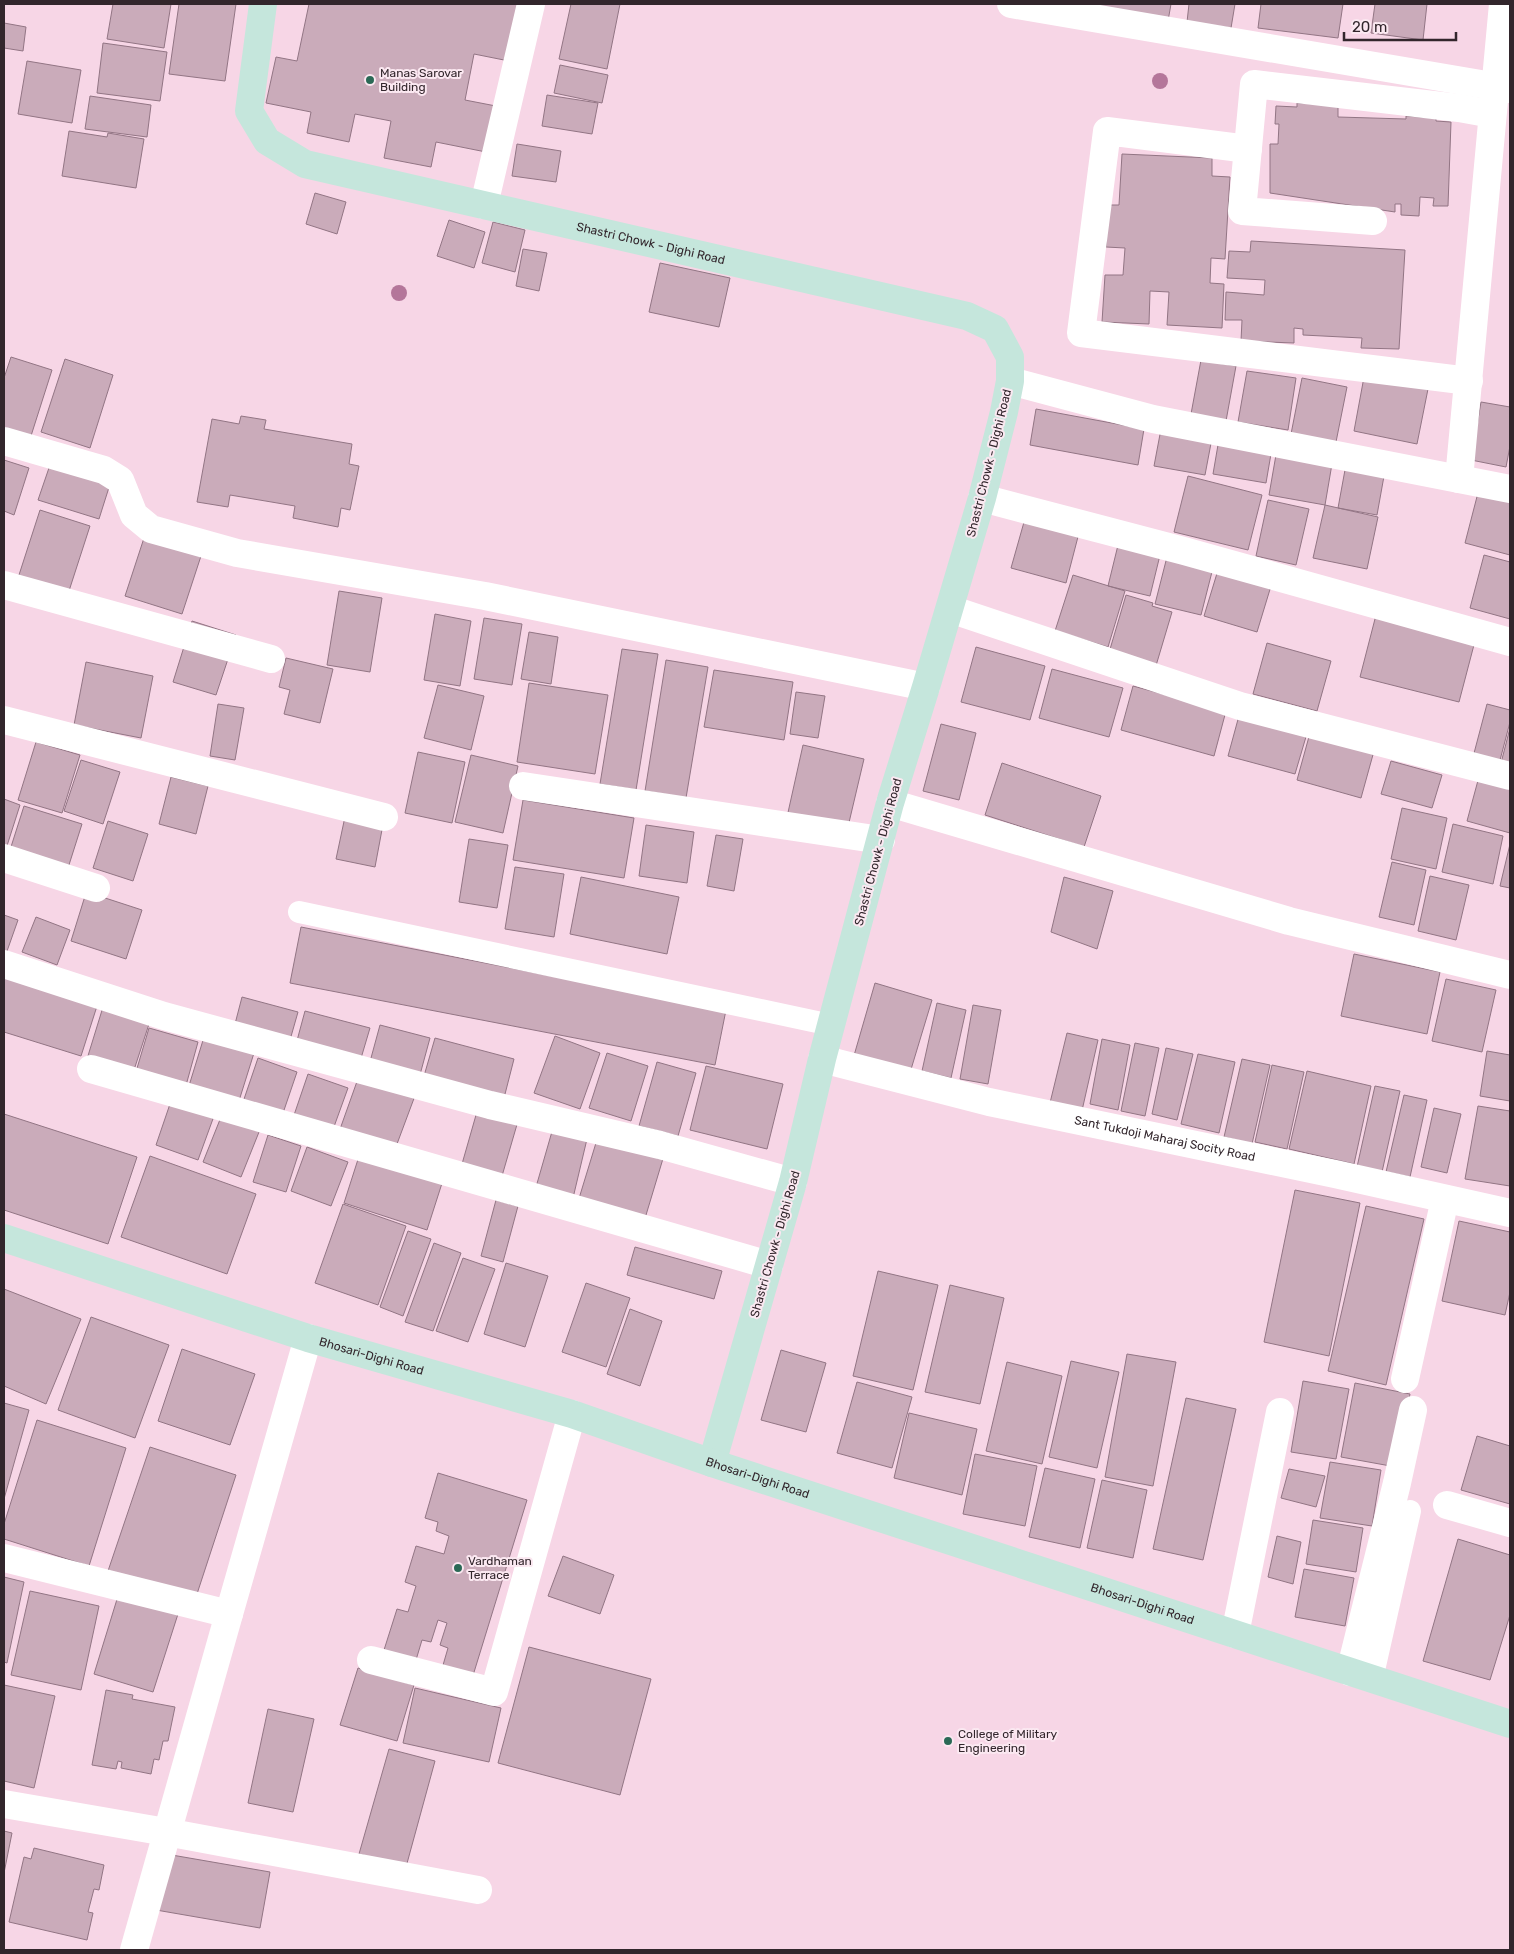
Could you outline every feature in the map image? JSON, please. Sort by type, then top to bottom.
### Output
[{"type":"street","name":"Shastri Chowk - Dighi Road","points":[[263,4],[250,111],[267,141],[305,164],[967,316],[995,329],[1010,357],[1010,381],[1004,412],[982,498],[890,803],[822,1059],[793,1182],[712,1463]]},
{"type":"street","points":[[484,205],[531,4]]},
{"type":"street","points":[[1010,4],[1503,88]]},
{"type":"street","points":[[1460,479],[1492,114],[1503,88],[1503,4]]},
{"type":"street","points":[[1373,221],[1242,211],[1254,84],[1459,108],[1492,114]]},
{"type":"street","points":[[1248,149],[1107,131],[1082,333],[1469,381]]},
{"type":"street","points":[[1010,381],[1153,419],[1510,489]]},
{"type":"street","points":[[4,441],[104,470],[120,480],[134,515],[151,529],[237,553],[485,596],[926,687]]},
{"type":"street","points":[[982,498],[1184,551],[1510,642]]},
{"type":"street","points":[[4,585],[271,659]]},
{"type":"street","points":[[950,609],[1240,706],[1510,776]]},
{"type":"street","points":[[4,720],[384,817]]},
{"type":"street","points":[[523,786],[881,840]]},
{"type":"street","points":[[890,803],[1289,921],[1510,975]]},
{"type":"street","points":[[4,858],[96,888]]},
{"type":"street","points":[[4,964],[164,1016],[490,1105],[660,1145],[793,1182]]},
{"type":"street","name":"Sant Tukdoji Maharaj Socity Road","points":[[822,1059],[989,1102],[1335,1174],[1510,1213]]},
{"type":"street","points":[[91,1069],[769,1265]]},
{"type":"street","points":[[1405,1379],[1445,1199]]},
{"type":"street","name":"Bhosari-Dighi Road","points":[[4,1238],[308,1338],[572,1414],[712,1463],[1510,1724]]},
{"type":"street","points":[[134,1950],[308,1338]]},
{"type":"street","points":[[1361,1675],[1395,1492],[1413,1410]]},
{"type":"street","points":[[1235,1634],[1280,1412]]},
{"type":"street","points":[[371,1660],[494,1692],[572,1414]]},
{"type":"street","points":[[1447,1504],[1510,1523]]},
{"type":"street","points":[[4,1558],[229,1614]]},
{"type":"street","points":[[4,1804],[478,1890]]},
{"type":"lane","points":[[299,912],[831,1025]]},
{"type":"lane","points":[[1361,1675],[1410,1511]]},
{"type":"building","points":[[113,4],[171,4],[164,48],[107,39]]},
{"type":"building","points":[[179,4],[236,4],[225,81],[169,74]]},
{"type":"building","name":"Manas Sarovar Building","points":[[309,4],[520,4],[509,61],[474,54],[465,100],[501,107],[491,153],[436,142],[431,167],[384,158],[391,121],[355,114],[349,142],[307,133],[311,112],[266,103],[276,57],[297,61]]},
{"type":"building","points":[[571,4],[620,4],[607,69],[559,59]]},
{"type":"building","points":[[1097,4],[1171,4],[1168,21],[1096,10]]},
{"type":"building","points":[[1189,4],[1235,4],[1231,28],[1187,22]]},
{"type":"building","points":[[1261,4],[1343,4],[1338,38],[1258,28]]},
{"type":"building","points":[[1375,4],[1427,4],[1423,40],[1371,33]]},
{"type":"building","points":[[4,23],[26,27],[23,51],[4,48]]},
{"type":"building","points":[[103,43],[167,52],[160,101],[97,93]]},
{"type":"building","points":[[27,61],[81,70],[72,123],[18,114]]},
{"type":"building","points":[[560,65],[608,75],[602,103],[554,93]]},
{"type":"building","points":[[547,95],[598,103],[592,134],[542,126]]},
{"type":"building","points":[[90,96],[151,105],[147,137],[85,129]]},
{"type":"building","points":[[1297,103],[1338,105],[1338,117],[1406,119],[1406,116],[1436,118],[1436,121],[1451,122],[1448,206],[1433,206],[1434,198],[1420,197],[1419,216],[1401,215],[1401,204],[1395,204],[1395,212],[1270,193],[1270,144],[1278,144],[1279,124],[1275,124],[1276,106],[1297,107]]},
{"type":"building","points":[[69,131],[107,137],[108,133],[144,139],[136,188],[62,176]]},
{"type":"building","points":[[517,144],[561,151],[556,182],[512,176]]},
{"type":"building","points":[[1122,154],[1212,158],[1212,176],[1230,177],[1225,259],[1211,258],[1210,283],[1224,284],[1222,328],[1167,325],[1169,292],[1150,291],[1149,324],[1102,322],[1105,275],[1123,275],[1125,248],[1106,247],[1108,205],[1119,205]]},
{"type":"building","points":[[315,193],[346,202],[337,234],[306,224]]},
{"type":"building","points":[[449,220],[485,232],[474,268],[437,256]]},
{"type":"building","points":[[493,222],[525,230],[515,272],[482,263]]},
{"type":"building","points":[[1251,241],[1405,250],[1399,349],[1361,348],[1362,338],[1303,335],[1303,329],[1294,328],[1294,343],[1241,341],[1242,320],[1225,320],[1226,292],[1264,295],[1265,280],[1227,278],[1229,251],[1250,252]]},
{"type":"building","points":[[523,249],[547,253],[539,291],[516,286]]},
{"type":"building","points":[[660,263],[730,278],[719,327],[649,312]]},
{"type":"building","points":[[11,357],[52,370],[30,439],[4,431],[4,378]]},
{"type":"building","points":[[65,359],[113,375],[90,448],[41,432]]},
{"type":"building","points":[[1201,360],[1236,366],[1226,421],[1191,414]]},
{"type":"building","points":[[1247,371],[1296,378],[1288,430],[1238,422]]},
{"type":"building","points":[[1364,377],[1428,389],[1417,444],[1354,431]]},
{"type":"building","points":[[1302,378],[1347,387],[1336,442],[1291,434]]},
{"type":"building","points":[[1481,402],[1510,407],[1510,446],[1506,467],[1471,460]]},
{"type":"building","points":[[1036,409],[1144,429],[1138,465],[1030,445]]},
{"type":"building","points":[[241,416],[266,420],[264,429],[352,444],[349,464],[359,466],[350,510],[341,508],[338,527],[293,518],[295,506],[230,495],[228,507],[197,502],[212,419],[239,424]]},
{"type":"building","points":[[1161,429],[1212,438],[1205,475],[1154,466]]},
{"type":"building","points":[[1219,439],[1272,448],[1266,483],[1213,474]]},
{"type":"building","points":[[1277,449],[1333,458],[1325,505],[1269,495]]},
{"type":"building","points":[[1347,459],[1386,465],[1377,515],[1338,508]]},
{"type":"building","points":[[4,460],[29,468],[14,515],[4,511]]},
{"type":"building","points":[[51,462],[111,481],[99,519],[38,500]]},
{"type":"building","points":[[1188,476],[1262,495],[1248,550],[1174,532]]},
{"type":"building","points":[[1480,485],[1510,493],[1510,555],[1465,543]]},
{"type":"building","points":[[1268,500],[1309,509],[1296,565],[1256,556]]},
{"type":"building","points":[[1325,505],[1378,517],[1367,569],[1313,558]]},
{"type":"building","points":[[40,510],[90,526],[68,594],[18,578]]},
{"type":"building","points":[[1026,515],[1080,529],[1066,583],[1011,568]]},
{"type":"building","points":[[144,538],[201,556],[182,614],[125,596]]},
{"type":"building","points":[[1119,541],[1161,551],[1150,596],[1108,586]]},
{"type":"building","points":[[1169,549],[1215,560],[1201,615],[1155,604]]},
{"type":"building","points":[[1484,555],[1510,562],[1510,619],[1470,608]]},
{"type":"building","points":[[1218,570],[1271,586],[1257,632],[1204,616]]},
{"type":"building","points":[[1073,575],[1125,591],[1108,647],[1055,631]]},
{"type":"building","points":[[339,591],[382,598],[370,672],[327,665]]},
{"type":"building","points":[[1126,595],[1153,603],[1152,606],[1172,612],[1155,669],[1108,656]]},
{"type":"building","points":[[435,614],[471,621],[460,686],[424,680]]},
{"type":"building","points":[[1376,615],[1475,641],[1459,702],[1360,677]]},
{"type":"building","points":[[484,618],[522,624],[512,685],[474,679]]},
{"type":"building","points":[[192,621],[236,635],[216,695],[173,682]]},
{"type":"building","points":[[529,632],[558,637],[551,684],[521,679]]},
{"type":"building","points":[[1267,643],[1331,661],[1317,711],[1253,694]]},
{"type":"building","points":[[976,647],[1045,666],[1030,720],[961,702]]},
{"type":"building","points":[[622,649],[658,654],[636,790],[600,784]]},
{"type":"building","points":[[286,658],[333,669],[320,723],[284,714],[290,690],[279,687]]},
{"type":"building","points":[[666,660],[708,667],[686,798],[645,791]]},
{"type":"building","points":[[86,662],[153,676],[141,738],[74,725]]},
{"type":"building","points":[[1052,669],[1123,688],[1109,737],[1039,718]]},
{"type":"building","points":[[714,670],[793,682],[784,740],[704,727]]},
{"type":"building","points":[[529,683],[608,695],[595,774],[517,762]]},
{"type":"building","points":[[438,685],[484,696],[471,750],[424,738]]},
{"type":"building","points":[[1133,686],[1226,711],[1214,756],[1121,730]]},
{"type":"building","points":[[796,692],[825,696],[818,738],[790,734]]},
{"type":"building","points":[[218,704],[244,708],[235,760],[210,756]]},
{"type":"building","points":[[1487,704],[1510,710],[1510,722],[1499,764],[1473,757]]},
{"type":"building","points":[[1240,712],[1308,730],[1295,774],[1228,756]]},
{"type":"building","points":[[941,724],[976,733],[959,800],[923,791]]},
{"type":"building","points":[[1510,728],[1510,766],[1501,763]]},
{"type":"building","points":[[1310,733],[1374,751],[1361,798],[1297,780]]},
{"type":"building","points":[[36,742],[80,755],[62,813],[18,800]]},
{"type":"building","points":[[803,745],[864,759],[847,831],[787,817]]},
{"type":"building","points":[[418,752],[465,762],[452,823],[405,813]]},
{"type":"building","points":[[471,755],[518,766],[503,833],[455,822]]},
{"type":"building","points":[[81,760],[120,772],[103,824],[64,811]]},
{"type":"building","points":[[1391,761],[1442,775],[1432,808],[1381,794]]},
{"type":"building","points":[[1002,763],[1101,796],[1084,847],[985,815]]},
{"type":"building","points":[[1480,773],[1510,782],[1510,833],[1467,821]]},
{"type":"building","points":[[171,777],[208,786],[196,834],[159,824]]},
{"type":"building","points":[[4,799],[20,805],[5,852],[4,852]]},
{"type":"building","points":[[523,800],[634,818],[624,878],[513,860]]},
{"type":"building","points":[[24,806],[82,824],[68,868],[10,850]]},
{"type":"building","points":[[1402,808],[1447,818],[1436,869],[1391,859]]},
{"type":"building","points":[[346,812],[384,819],[375,867],[336,859]]},
{"type":"building","points":[[108,821],[148,834],[133,881],[93,868]]},
{"type":"building","points":[[1453,824],[1503,836],[1493,884],[1442,872]]},
{"type":"building","points":[[646,825],[694,832],[687,883],[639,876]]},
{"type":"building","points":[[716,835],[743,839],[734,891],[707,886]]},
{"type":"building","points":[[469,839],[508,845],[497,908],[459,902]]},
{"type":"building","points":[[1510,844],[1510,888],[1500,886]]},
{"type":"building","points":[[1392,862],[1426,870],[1414,925],[1379,917]]},
{"type":"building","points":[[515,867],[564,874],[554,937],[505,929]]},
{"type":"building","points":[[1430,876],[1469,885],[1456,940],[1418,931]]},
{"type":"building","points":[[581,877],[679,897],[667,954],[570,934]]},
{"type":"building","points":[[1064,877],[1113,891],[1097,949],[1051,932]]},
{"type":"building","points":[[96,895],[142,910],[126,959],[71,941],[85,896]]},
{"type":"building","points":[[4,915],[18,920],[6,954],[4,953]]},
{"type":"building","points":[[36,917],[70,930],[57,965],[22,952]]},
{"type":"building","points":[[301,927],[726,1010],[715,1065],[290,983]]},
{"type":"building","points":[[1354,954],[1440,972],[1427,1034],[1341,1016]]},
{"type":"building","points":[[4,973],[98,1003],[81,1056],[4,1032]]},
{"type":"building","points":[[1446,979],[1496,990],[1482,1052],[1432,1041]]},
{"type":"building","points":[[875,983],[932,1000],[909,1076],[853,1059]]},
{"type":"building","points":[[242,997],[298,1012],[290,1040],[235,1024]]},
{"type":"building","points":[[937,1003],[966,1010],[951,1078],[922,1071]]},
{"type":"building","points":[[973,1005],[1001,1010],[988,1084],[960,1079]]},
{"type":"building","points":[[103,1007],[150,1021],[133,1073],[87,1059]]},
{"type":"building","points":[[305,1011],[370,1028],[359,1065],[295,1048]]},
{"type":"building","points":[[380,1025],[430,1038],[418,1082],[368,1069]]},
{"type":"building","points":[[149,1028],[198,1042],[185,1089],[135,1075]]},
{"type":"building","points":[[1067,1033],[1098,1040],[1081,1115],[1049,1107]]},
{"type":"building","points":[[555,1036],[600,1053],[580,1109],[534,1093]]},
{"type":"building","points":[[204,1037],[254,1053],[238,1104],[188,1089]]},
{"type":"building","points":[[435,1038],[514,1059],[504,1098],[424,1076]]},
{"type":"building","points":[[1102,1039],[1130,1045],[1118,1110],[1090,1104]]},
{"type":"building","points":[[1135,1043],[1159,1048],[1145,1116],[1121,1111]]},
{"type":"building","points":[[1166,1048],[1193,1054],[1177,1120],[1152,1114]]},
{"type":"building","points":[[1487,1051],[1510,1055],[1510,1101],[1480,1096]]},
{"type":"building","points":[[607,1053],[648,1066],[631,1121],[589,1108]]},
{"type":"building","points":[[1198,1054],[1235,1062],[1219,1133],[1181,1124]]},
{"type":"building","points":[[258,1058],[297,1072],[281,1119],[242,1105]]},
{"type":"building","points":[[1242,1059],[1270,1065],[1252,1144],[1224,1137]]},
{"type":"building","points":[[657,1062],[696,1073],[678,1136],[639,1126]]},
{"type":"building","points":[[1272,1065],[1304,1072],[1287,1149],[1255,1142]]},
{"type":"building","points":[[706,1066],[783,1084],[767,1149],[690,1130]]},
{"type":"building","points":[[1307,1071],[1371,1086],[1354,1164],[1289,1149]]},
{"type":"building","points":[[360,1073],[416,1093],[394,1152],[339,1132]]},
{"type":"building","points":[[308,1074],[348,1088],[331,1135],[292,1121]]},
{"type":"building","points":[[1375,1086],[1400,1091],[1382,1172],[1357,1167]]},
{"type":"building","points":[[1404,1095],[1427,1100],[1410,1177],[1386,1172]]},
{"type":"building","points":[[171,1101],[214,1116],[198,1160],[156,1145]]},
{"type":"building","points":[[1478,1106],[1510,1111],[1510,1186],[1465,1179]]},
{"type":"building","points":[[478,1108],[518,1121],[502,1176],[462,1164]]},
{"type":"building","points":[[1434,1108],[1461,1114],[1447,1173],[1421,1167]]},
{"type":"building","points":[[223,1112],[261,1127],[241,1177],[203,1162]]},
{"type":"building","points":[[4,1114],[137,1157],[108,1244],[4,1210]]},
{"type":"building","points":[[553,1128],[587,1139],[573,1198],[536,1187]]},
{"type":"building","points":[[599,1133],[665,1152],[643,1225],[577,1205]]},
{"type":"building","points":[[268,1135],[301,1146],[286,1192],[253,1182]]},
{"type":"building","points":[[307,1147],[348,1162],[331,1206],[291,1191]]},
{"type":"building","points":[[361,1150],[444,1177],[427,1230],[344,1203]]},
{"type":"building","points":[[150,1156],[256,1194],[227,1274],[121,1237]]},
{"type":"building","points":[[1295,1190],[1360,1203],[1329,1356],[1264,1342]]},
{"type":"building","points":[[496,1200],[518,1206],[503,1262],[481,1256]]},
{"type":"building","points":[[343,1204],[406,1226],[378,1305],[315,1283]]},
{"type":"building","points":[[1366,1206],[1424,1219],[1386,1385],[1328,1371]]},
{"type":"building","points":[[1459,1221],[1510,1232],[1510,1292],[1505,1315],[1442,1301]]},
{"type":"building","points":[[408,1231],[431,1239],[403,1316],[380,1307]]},
{"type":"building","points":[[434,1243],[461,1253],[433,1331],[405,1322]]},
{"type":"building","points":[[635,1247],[722,1271],[714,1299],[627,1275]]},
{"type":"building","points":[[463,1258],[495,1269],[468,1342],[436,1331]]},
{"type":"building","points":[[506,1263],[548,1276],[525,1347],[484,1334]]},
{"type":"building","points":[[878,1271],[938,1285],[913,1390],[853,1376]]},
{"type":"building","points":[[586,1283],[630,1298],[606,1367],[562,1352]]},
{"type":"building","points":[[950,1285],[1004,1298],[980,1404],[925,1392]]},
{"type":"building","points":[[4,1289],[81,1319],[46,1404],[4,1386]]},
{"type":"building","points":[[630,1309],[662,1321],[640,1386],[607,1374]]},
{"type":"building","points":[[91,1317],[169,1345],[135,1438],[58,1410]]},
{"type":"building","points":[[182,1349],[255,1374],[230,1445],[158,1421]]},
{"type":"building","points":[[781,1350],[826,1363],[806,1432],[761,1420]]},
{"type":"building","points":[[1127,1354],[1176,1362],[1153,1486],[1105,1477]]},
{"type":"building","points":[[1071,1361],[1119,1372],[1097,1468],[1049,1457]]},
{"type":"building","points":[[1007,1362],[1062,1376],[1042,1464],[986,1451]]},
{"type":"building","points":[[1303,1381],[1349,1389],[1336,1459],[1291,1452]]},
{"type":"building","points":[[857,1382],[912,1397],[892,1468],[837,1453]]},
{"type":"building","points":[[1355,1383],[1410,1394],[1396,1467],[1341,1457]]},
{"type":"building","points":[[1186,1398],[1236,1409],[1203,1560],[1153,1549]]},
{"type":"building","points":[[4,1403],[29,1410],[4,1499]]},
{"type":"building","points":[[909,1413],[977,1429],[962,1495],[894,1478]]},
{"type":"building","points":[[37,1420],[126,1448],[89,1566],[4,1539],[4,1524]]},
{"type":"building","points":[[1477,1436],[1510,1446],[1510,1504],[1461,1490]]},
{"type":"building","points":[[150,1447],[236,1475],[195,1600],[108,1571]]},
{"type":"building","points":[[975,1454],[1037,1466],[1025,1526],[963,1514]]},
{"type":"building","points":[[1330,1462],[1381,1470],[1372,1526],[1320,1518]]},
{"type":"building","points":[[1045,1468],[1095,1479],[1080,1548],[1029,1537]]},
{"type":"building","points":[[1289,1469],[1325,1476],[1316,1507],[1281,1498]]},
{"type":"building","name":"Vardhaman Terrace","points":[[438,1473],[527,1500],[471,1682],[441,1672],[448,1648],[440,1645],[447,1623],[438,1620],[431,1642],[422,1640],[416,1660],[384,1650],[397,1609],[408,1612],[416,1586],[405,1582],[416,1546],[444,1554],[449,1536],[436,1531],[438,1522],[425,1518]]},
{"type":"building","points":[[1102,1480],[1147,1490],[1133,1558],[1087,1548]]},
{"type":"building","points":[[1313,1520],[1363,1528],[1356,1572],[1306,1564]]},
{"type":"building","points":[[1277,1536],[1301,1542],[1293,1584],[1268,1577]]},
{"type":"building","points":[[1458,1539],[1510,1555],[1510,1615],[1490,1680],[1423,1661]]},
{"type":"building","points":[[563,1556],[614,1575],[600,1614],[548,1596]]},
{"type":"building","points":[[1304,1569],[1354,1578],[1345,1626],[1295,1617]]},
{"type":"building","points":[[4,1577],[24,1582],[7,1663],[4,1662]]},
{"type":"building","points":[[30,1591],[99,1606],[81,1690],[11,1675]]},
{"type":"building","points":[[118,1596],[178,1614],[153,1692],[94,1674]]},
{"type":"building","points":[[529,1647],[651,1679],[620,1795],[498,1763]]},
{"type":"building","points":[[358,1668],[414,1685],[397,1741],[340,1725]]},
{"type":"building","points":[[4,1685],[55,1696],[34,1788],[4,1781]]},
{"type":"building","points":[[415,1688],[501,1708],[489,1762],[403,1743]]},
{"type":"building","points":[[106,1690],[133,1695],[132,1699],[175,1707],[168,1741],[163,1741],[159,1760],[154,1759],[151,1774],[121,1768],[122,1762],[118,1761],[116,1769],[92,1765]]},
{"type":"building","points":[[268,1709],[314,1719],[293,1812],[248,1803]]},
{"type":"building","points":[[389,1749],[435,1761],[406,1867],[359,1854]]},
{"type":"building","points":[[4,1831],[12,1833],[4,1873]]},
{"type":"building","points":[[34,1848],[104,1865],[99,1890],[94,1889],[88,1912],[93,1913],[87,1940],[9,1922],[24,1857],[31,1859]]},
{"type":"building","points":[[166,1854],[270,1872],[260,1928],[156,1910]]},
{"type":"place","name":"Manas Sarovar Building","points":[[370,80]]},
{"type":"place","name":"Vardhaman Terrace","points":[[458,1568]]},
{"type":"place","name":"College of Military Engineering","points":[[948,1741]]}]
